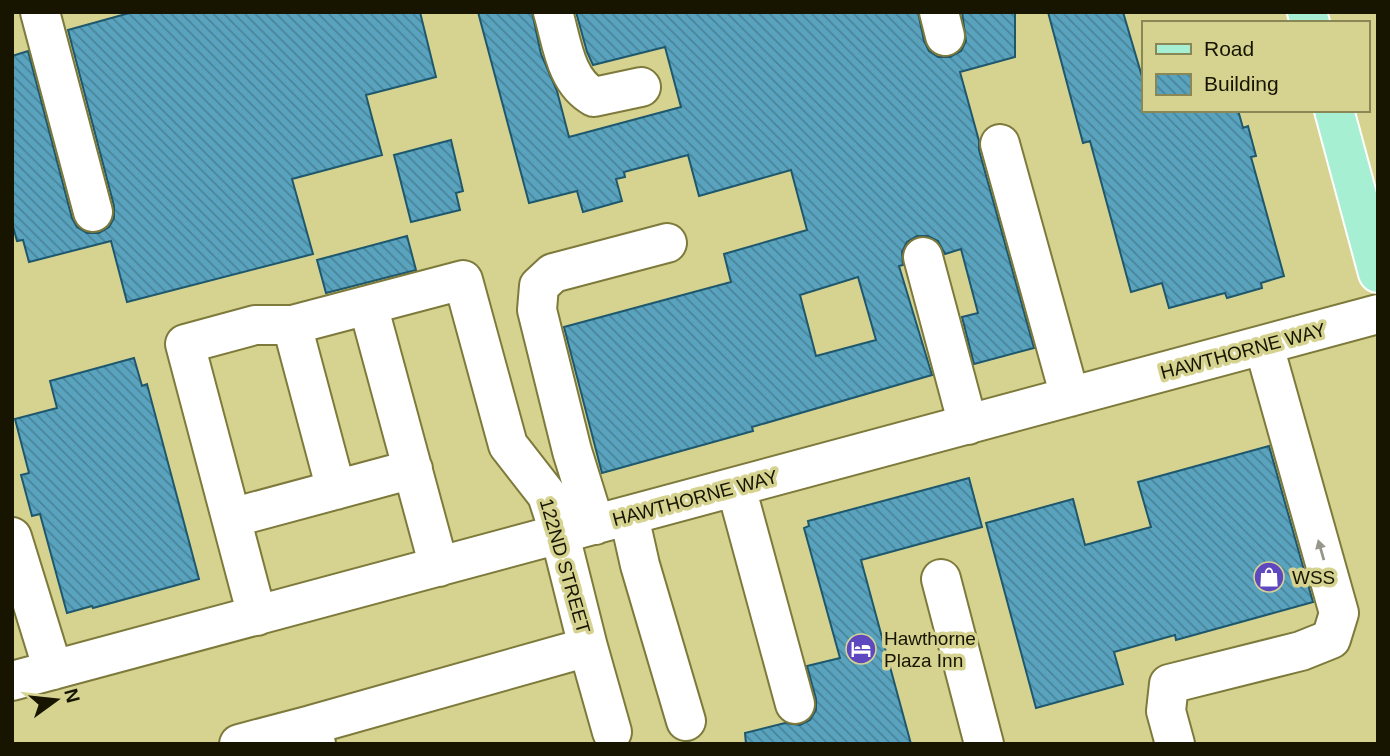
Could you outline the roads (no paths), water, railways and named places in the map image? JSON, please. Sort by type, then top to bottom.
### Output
[{"type":"main road","points":[[1335,112],[1378,273]]},
{"type":"street","points":[[40,12],[93,212]]},
{"type":"street","points":[[57,12],[83,116]]},
{"type":"street","points":[[554,12],[570,72],[582,90],[594,97],[641,87]]},
{"type":"street","points":[[1000,144],[1070,397]]},
{"type":"street","points":[[667,243],[553,273],[539,286],[537,310],[572,451],[595,525],[640,565],[686,722]]},
{"type":"street","points":[[923,257],[968,425]]},
{"type":"street","name":"122ND STREET","points":[[239,744],[313,734],[588,647],[595,525],[547,495],[508,445],[463,280],[368,305]]},
{"type":"street","points":[[257,616],[185,344],[256,325],[292,325],[368,305],[439,567]]},
{"type":"street","name":"HAWTHORNE WAY","points":[[12,681],[1378,314]]},
{"type":"street","points":[[292,325],[336,489]]},
{"type":"street","points":[[1175,744],[1166,711],[1169,684],[1301,651],[1331,639],[1339,613],[1264,345]]},
{"type":"street","points":[[231,518],[413,469]]},
{"type":"street","points":[[736,487],[795,704]]},
{"type":"street","points":[[12,537],[53,670]]},
{"type":"street","points":[[941,579],[984,744]]},
{"type":"street","points":[[588,647],[611,732]]},
{"type":"place","name":"WSS","points":[[1269,577]]},
{"type":"place","name":"Hawthorne Plaza Inn","points":[[861,649]]}]
